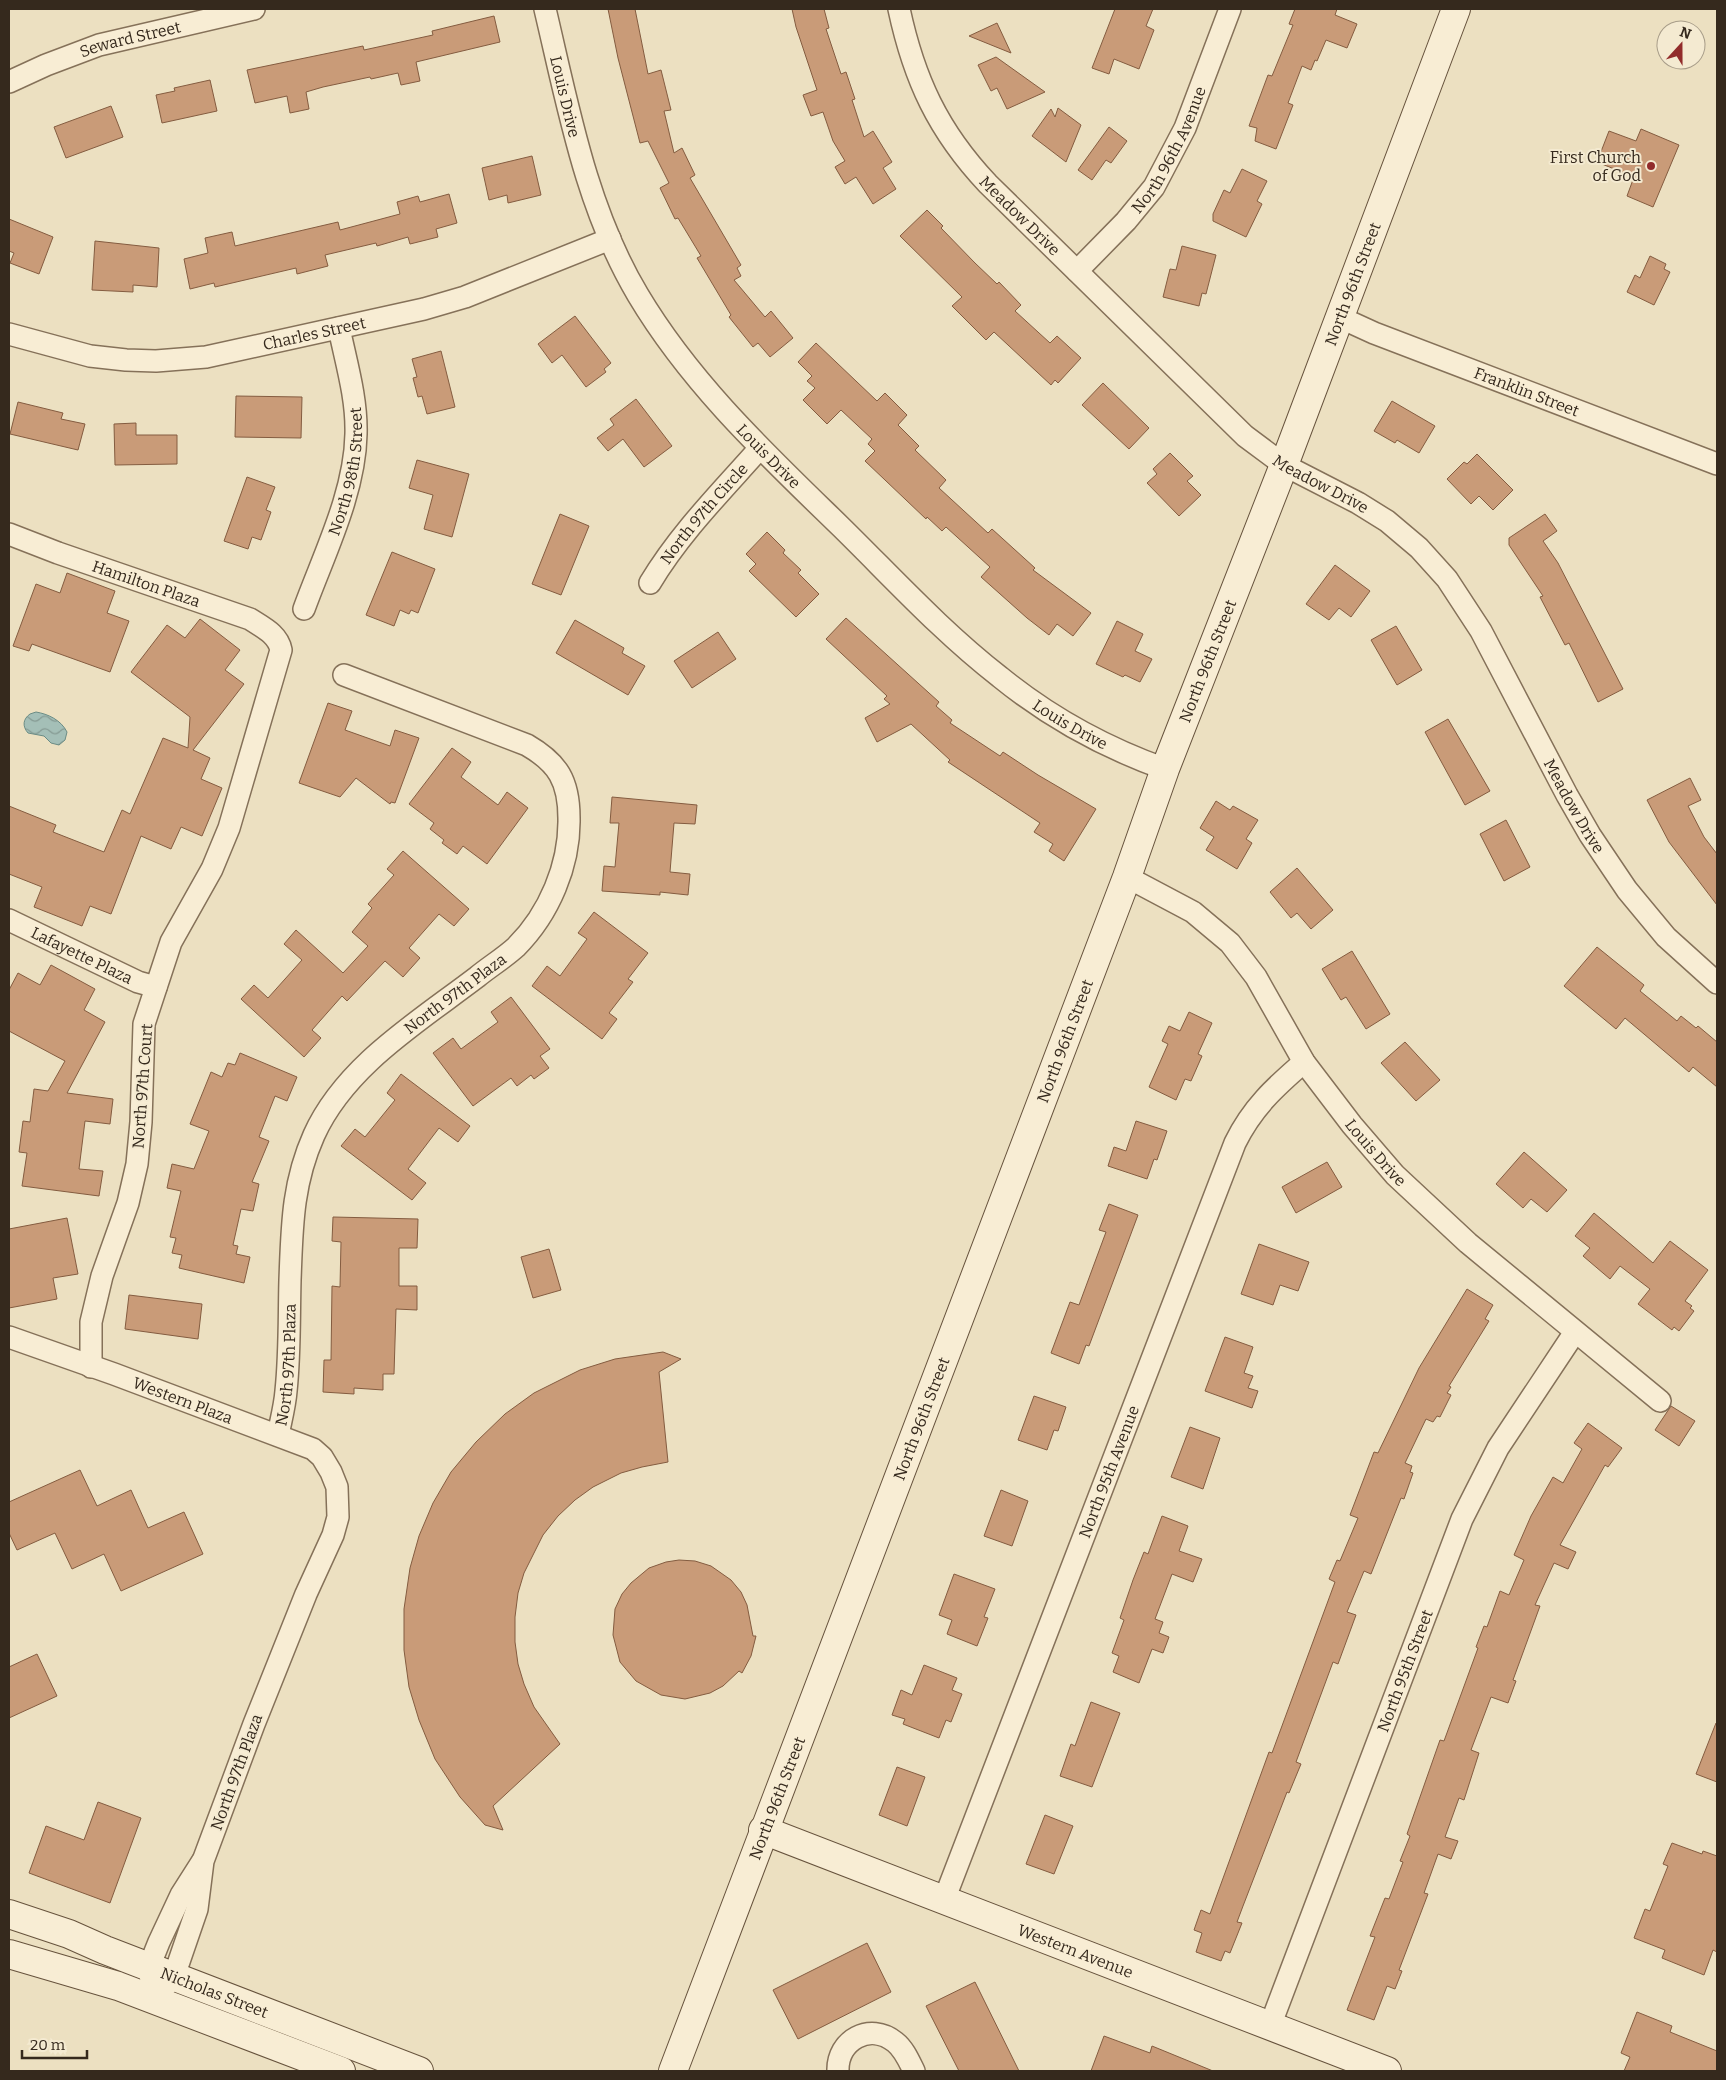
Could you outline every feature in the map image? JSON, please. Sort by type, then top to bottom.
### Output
[{"type":"street","name":"Seward Street","points":[[9,82],[46,65],[99,45],[254,9]]},
{"type":"street","name":"Louis Drive","points":[[545,9],[576,142],[593,198],[610,239],[637,294],[676,352],[715,400],[760,448],[946,630],[999,676],[1032,701],[1071,724],[1109,744],[1165,769]]},
{"type":"street","name":"Meadow Drive","points":[[899,9],[910,54],[923,89],[944,130],[969,164],[1245,436],[1284,465],[1358,503],[1387,521],[1419,548],[1448,580],[1481,630],[1585,827],[1627,890],[1666,937],[1717,984]]},
{"type":"street","name":"North 96th Avenue","points":[[1077,271],[1126,221],[1154,187],[1184,128],[1230,9]]},
{"type":"street","name":"North 96th Street","points":[[672,2071],[1127,877],[1165,769],[1284,465],[1456,9]]},
{"type":"street","name":"Charles Street","points":[[9,334],[90,356],[156,361],[206,357],[339,328],[464,297],[610,239]]},
{"type":"street","name":"Franklin Street","points":[[1339,316],[1374,333],[1717,464]]},
{"type":"street","name":"North 98th Street","points":[[304,609],[344,500],[355,454],[356,410],[339,328]]},
{"type":"street","name":"North 97th Circle","points":[[650,583],[687,530],[760,448]]},
{"type":"street","name":"Hamilton Plaza","points":[[9,534],[58,553],[250,619],[270,632],[280,643]]},
{"type":"street","name":"North 97th Court","points":[[91,1367],[91,1322],[102,1276],[128,1203],[137,1164],[141,1122],[144,1024],[171,942],[212,869],[229,828],[281,650],[280,643]]},
{"type":"street","name":"North 97th Plaza","points":[[278,1435],[286,1390],[293,1206],[302,1166],[314,1135],[336,1098],[367,1064],[515,947],[537,922],[557,883],[566,854],[569,826],[569,800],[564,782],[544,755],[527,745],[344,675]]},
{"type":"street","name":"Louis Drive","points":[[1127,877],[1193,912],[1230,943],[1256,976],[1304,1062],[1352,1126],[1395,1175],[1468,1243],[1660,1401]]},
{"type":"street","name":"Lafayette Plaza","points":[[9,920],[138,982],[156,987]]},
{"type":"street","name":"North 95th Avenue","points":[[944,1900],[1234,1143],[1260,1102],[1304,1062]]},
{"type":"street","name":"North 95th Street","points":[[1270,2026],[1462,1519],[1498,1448],[1575,1332]]},
{"type":"street","name":"Western Plaza","points":[[9,1337],[314,1449],[322,1457],[337,1487]]},
{"type":"street","name":"North 97th Plaza","points":[[149,1967],[181,1895],[203,1861],[254,1724],[306,1594],[333,1535],[338,1517],[337,1487]]},
{"type":"street","name":"Western Avenue","points":[[763,1830],[1387,2071]]},
{"type":"street","name":"North 97th Plaza","points":[[154,1999],[174,1976],[197,1909],[203,1861]]},
{"type":"street","name":"Nicholas Street","points":[[9,1914],[62,1932],[419,2071]]},
{"type":"street","name":"Nicholas Street","points":[[9,1954],[88,1975],[341,2071]]},
{"type":"street","points":[[149,1967],[154,1999]]},
{"type":"street","points":[[838,2071],[838,2062],[850,2041],[864,2034],[875,2032],[887,2036],[897,2043],[914,2071]]},
{"type":"water","points":[[36,712],[50,716],[58,721],[67,732],[65,740],[59,745],[51,743],[44,736],[28,733],[24,725],[25,720],[30,714]]},
{"type":"building","points":[[608,9],[635,9],[648,74],[661,70],[671,110],[664,111],[674,153],[682,148],[695,175],[690,178],[741,265],[737,268],[741,276],[734,280],[765,317],[771,311],[793,338],[770,357],[758,343],[753,347],[729,317],[731,315],[697,258],[701,256],[678,218],[675,219],[660,188],[669,183],[648,141],[640,143],[618,58]]},
{"type":"building","points":[[792,9],[824,9],[829,28],[826,29],[841,74],[846,72],[855,99],[852,100],[864,137],[873,131],[892,162],[883,168],[896,189],[873,204],[856,177],[845,184],[835,167],[845,161],[833,141],[823,112],[811,116],[803,95],[817,90]]},
{"type":"building","points":[[1115,9],[1153,9],[1146,26],[1154,30],[1139,69],[1114,59],[1109,74],[1092,68]]},
{"type":"building","points":[[1295,9],[1337,9],[1335,15],[1357,24],[1347,48],[1326,40],[1311,70],[1302,66],[1288,103],[1293,105],[1276,149],[1255,141],[1257,128],[1249,126],[1268,75],[1272,76],[1293,25],[1289,24]]},
{"type":"building","points":[[494,16],[500,42],[416,62],[420,81],[401,85],[398,73],[323,87],[306,92],[309,109],[290,113],[287,96],[255,103],[247,70],[363,46],[364,50],[433,35],[432,31]]},
{"type":"building","points":[[997,23],[1011,53],[969,36]]},
{"type":"building","points":[[996,57],[1045,92],[1007,109],[997,88],[991,91],[978,65]]},
{"type":"building","points":[[210,80],[217,111],[162,123],[156,95],[175,91],[174,88]]},
{"type":"building","points":[[111,106],[123,137],[66,158],[54,127]]},
{"type":"building","points":[[1058,108],[1081,125],[1066,162],[1032,136],[1051,109],[1055,117]]},
{"type":"building","points":[[1109,127],[1127,141],[1111,163],[1106,160],[1092,180],[1078,170]]},
{"type":"building","points":[[1641,129],[1679,145],[1653,207],[1627,196],[1634,177],[1597,162],[1609,131],[1636,141]]},
{"type":"building","points":[[532,156],[541,195],[508,203],[507,195],[489,200],[482,168]]},
{"type":"building","points":[[1242,169],[1267,181],[1257,201],[1262,204],[1246,237],[1213,221],[1213,214],[1224,190],[1230,193]]},
{"type":"building","points":[[449,194],[457,223],[436,229],[438,237],[410,244],[408,237],[377,246],[376,243],[325,255],[328,266],[297,274],[296,268],[215,287],[214,283],[190,289],[184,259],[208,253],[205,238],[232,232],[235,246],[338,222],[340,230],[400,214],[397,202],[418,196],[420,202]]},
{"type":"building","points":[[927,210],[943,226],[941,228],[975,263],[997,284],[999,282],[1021,305],[1015,311],[1050,343],[1057,336],[1081,358],[1058,383],[1055,380],[1051,385],[994,332],[986,340],[952,306],[962,297],[900,236]]},
{"type":"building","points":[[9,219],[53,237],[39,274],[10,263],[14,253],[9,251]]},
{"type":"building","points":[[95,241],[159,248],[157,287],[133,285],[133,292],[92,290]]},
{"type":"building","points":[[1182,246],[1216,255],[1206,294],[1202,293],[1199,306],[1163,297],[1170,269],[1176,270]]},
{"type":"building","points":[[1650,256],[1666,264],[1664,269],[1670,272],[1654,305],[1627,292],[1635,275],[1640,278]]},
{"type":"building","points":[[575,316],[611,363],[604,369],[606,372],[586,387],[562,355],[552,363],[538,344]]},
{"type":"building","points":[[816,343],[877,401],[885,393],[907,415],[898,425],[919,446],[915,450],[946,480],[939,488],[988,533],[992,529],[1035,568],[1033,570],[1091,613],[1073,636],[1057,624],[1049,635],[981,577],[990,567],[946,527],[942,531],[927,517],[926,519],[865,461],[875,451],[868,444],[872,439],[841,410],[827,424],[803,400],[815,388],[807,381],[812,376],[798,362]]},
{"type":"building","points":[[441,351],[455,407],[427,414],[422,396],[418,397],[413,378],[417,377],[412,359]]},
{"type":"building","points":[[1103,383],[1149,428],[1129,449],[1082,405]]},
{"type":"building","points":[[236,396],[302,397],[301,438],[235,437]]},
{"type":"building","points":[[636,399],[672,446],[644,467],[623,439],[608,451],[597,438],[614,425],[610,419]]},
{"type":"building","points":[[1392,401],[1435,426],[1419,453],[1397,440],[1395,443],[1374,431]]},
{"type":"building","points":[[18,402],[63,413],[61,419],[85,424],[78,450],[10,434]]},
{"type":"building","points":[[136,423],[136,435],[177,435],[177,464],[115,465],[114,424]]},
{"type":"building","points":[[1170,453],[1193,476],[1187,481],[1201,495],[1179,516],[1147,483],[1157,474],[1153,469]]},
{"type":"building","points":[[1477,454],[1513,490],[1493,510],[1479,496],[1471,504],[1447,479],[1464,462],[1467,464]]},
{"type":"building","points":[[417,460],[469,474],[452,537],[424,529],[433,495],[409,488]]},
{"type":"building","points":[[247,477],[275,487],[266,510],[271,512],[261,540],[252,537],[248,549],[224,541]]},
{"type":"building","points":[[560,514],[589,526],[561,595],[532,584]]},
{"type":"building","points":[[1545,514],[1557,531],[1543,541],[1558,563],[1623,689],[1598,702],[1569,643],[1565,645],[1540,597],[1543,596],[1509,545],[1509,538]]},
{"type":"building","points":[[767,532],[785,550],[783,553],[801,570],[798,573],[819,594],[796,617],[749,571],[756,564],[746,554]]},
{"type":"building","points":[[392,552],[435,569],[418,613],[411,610],[409,614],[400,610],[394,626],[366,615]]},
{"type":"building","points":[[1335,565],[1370,591],[1351,617],[1339,608],[1329,620],[1306,604]]},
{"type":"building","points":[[67,573],[115,591],[107,613],[129,621],[110,672],[32,644],[29,651],[13,646],[36,584],[60,593]]},
{"type":"building","points":[[846,618],[939,702],[936,706],[952,720],[950,723],[1000,756],[1003,752],[1096,809],[1064,861],[1049,851],[1053,844],[1034,832],[1040,823],[948,762],[950,760],[911,724],[877,742],[865,718],[890,704],[884,699],[887,696],[826,639]]},
{"type":"building","points":[[200,619],[240,650],[225,670],[244,684],[193,750],[210,758],[201,779],[222,788],[202,836],[181,827],[171,849],[141,836],[111,914],[90,906],[82,926],[34,907],[42,887],[9,874],[9,806],[56,825],[53,832],[104,852],[122,810],[130,814],[163,738],[188,748],[190,717],[131,672],[167,625],[185,638]]},
{"type":"building","points":[[575,620],[624,648],[622,653],[645,666],[628,695],[556,653]]},
{"type":"building","points":[[1117,621],[1143,634],[1135,651],[1152,659],[1140,682],[1125,675],[1123,677],[1096,664]]},
{"type":"building","points":[[1396,626],[1422,670],[1397,685],[1371,640]]},
{"type":"building","points":[[718,632],[736,659],[692,688],[674,661]]},
{"type":"building","points":[[328,703],[352,711],[345,730],[390,746],[395,730],[419,738],[395,803],[391,802],[390,804],[356,778],[340,797],[299,783]]},
{"type":"building","points":[[1448,719],[1490,791],[1465,805],[1425,732]]},
{"type":"building","points":[[452,748],[471,762],[461,777],[498,805],[507,792],[528,808],[487,864],[463,846],[457,854],[442,843],[444,840],[430,829],[434,823],[409,804]]},
{"type":"building","points":[[1690,778],[1701,800],[1688,806],[1704,837],[1717,854],[1717,905],[1669,842],[1647,800]]},
{"type":"building","points":[[612,797],[697,805],[695,824],[674,823],[670,872],[690,874],[688,895],[660,892],[660,895],[602,891],[604,866],[615,867],[619,823],[610,823]]},
{"type":"building","points":[[1216,801],[1230,810],[1233,806],[1258,820],[1246,839],[1252,843],[1237,869],[1206,850],[1214,837],[1200,828]]},
{"type":"building","points":[[1506,820],[1530,867],[1504,881],[1480,834]]},
{"type":"building","points":[[403,851],[469,909],[454,926],[439,914],[409,948],[420,958],[403,977],[385,961],[347,1001],[342,996],[312,1030],[321,1038],[304,1057],[241,999],[254,985],[268,998],[302,960],[284,944],[296,930],[343,973],[368,946],[352,932],[372,908],[368,904],[394,875],[387,869]]},
{"type":"building","points":[[1297,868],[1333,910],[1311,929],[1297,913],[1291,918],[1270,892]]},
{"type":"building","points":[[594,912],[648,953],[628,979],[633,982],[609,1013],[617,1019],[602,1039],[532,986],[547,966],[560,976],[587,939],[578,933]]},
{"type":"building","points":[[1597,947],[1644,985],[1640,991],[1677,1021],[1681,1016],[1696,1028],[1698,1026],[1717,1042],[1717,1087],[1693,1067],[1689,1072],[1625,1018],[1616,1029],[1564,986]]},
{"type":"building","points":[[1352,951],[1390,1014],[1366,1029],[1346,997],[1341,1000],[1322,969]]},
{"type":"building","points":[[51,965],[95,989],[84,1010],[105,1022],[67,1093],[113,1099],[110,1124],[85,1121],[79,1169],[103,1171],[99,1196],[22,1186],[27,1153],[19,1152],[23,1121],[30,1122],[34,1089],[48,1091],[65,1061],[9,1031],[9,990],[18,973],[40,985]]},
{"type":"building","points":[[511,997],[550,1049],[540,1056],[549,1068],[534,1079],[531,1075],[517,1086],[511,1078],[473,1106],[433,1053],[453,1038],[461,1049],[498,1022],[491,1012]]},
{"type":"building","points":[[1189,1012],[1212,1023],[1198,1054],[1202,1056],[1191,1081],[1185,1079],[1176,1100],[1149,1087],[1168,1044],[1162,1041],[1169,1026],[1180,1031]]},
{"type":"building","points":[[1405,1042],[1440,1080],[1416,1101],[1381,1063]]},
{"type":"building","points":[[240,1053],[297,1077],[287,1101],[275,1096],[259,1137],[269,1141],[252,1182],[259,1184],[253,1211],[241,1209],[233,1245],[238,1246],[236,1254],[250,1257],[244,1283],[179,1268],[182,1255],[172,1253],[176,1238],[170,1237],[181,1191],[167,1188],[172,1164],[194,1169],[209,1131],[190,1124],[211,1072],[222,1077],[228,1063],[235,1065]]},
{"type":"building","points":[[401,1074],[470,1126],[458,1142],[439,1128],[408,1169],[426,1183],[412,1200],[341,1146],[355,1129],[365,1137],[395,1100],[387,1093]]},
{"type":"building","points":[[1136,1121],[1167,1131],[1157,1160],[1154,1159],[1147,1179],[1108,1166],[1114,1147],[1126,1151]]},
{"type":"building","points":[[1524,1152],[1567,1190],[1547,1212],[1531,1199],[1523,1208],[1496,1184]]},
{"type":"building","points":[[1327,1162],[1342,1187],[1296,1213],[1282,1187]]},
{"type":"building","points":[[1109,1204],[1138,1215],[1089,1346],[1086,1345],[1079,1364],[1051,1353],[1070,1302],[1079,1305],[1106,1232],[1099,1230]]},
{"type":"building","points":[[1594,1213],[1653,1263],[1670,1241],[1708,1270],[1685,1301],[1692,1306],[1690,1308],[1694,1311],[1679,1331],[1674,1327],[1672,1330],[1638,1304],[1650,1289],[1620,1266],[1610,1279],[1583,1256],[1590,1248],[1575,1236]]},
{"type":"building","points":[[333,1217],[418,1219],[417,1248],[399,1248],[399,1286],[417,1286],[417,1310],[396,1309],[394,1374],[383,1374],[383,1390],[354,1388],[354,1394],[323,1392],[324,1360],[331,1360],[332,1286],[340,1287],[341,1242],[332,1241]]},
{"type":"building","points":[[67,1218],[78,1274],[53,1278],[57,1299],[9,1308],[9,1229]]},
{"type":"building","points":[[1259,1244],[1309,1262],[1298,1291],[1280,1285],[1273,1305],[1241,1294]]},
{"type":"building","points":[[549,1249],[561,1290],[533,1298],[521,1257]]},
{"type":"building","points":[[1467,1289],[1493,1305],[1485,1319],[1489,1321],[1449,1386],[1451,1387],[1447,1393],[1451,1395],[1440,1417],[1437,1416],[1433,1422],[1426,1419],[1405,1463],[1412,1466],[1410,1472],[1413,1473],[1404,1499],[1401,1498],[1371,1574],[1364,1571],[1347,1612],[1356,1615],[1338,1664],[1333,1662],[1296,1762],[1301,1764],[1289,1793],[1287,1792],[1243,1906],[1237,1922],[1242,1923],[1230,1953],[1225,1951],[1221,1961],[1196,1952],[1202,1933],[1194,1930],[1201,1910],[1210,1914],[1269,1752],[1272,1753],[1335,1582],[1329,1579],[1337,1560],[1340,1561],[1358,1518],[1350,1515],[1374,1452],[1378,1453],[1419,1368]]},
{"type":"building","points":[[129,1295],[202,1304],[198,1339],[125,1329]]},
{"type":"building","points":[[1225,1337],[1253,1347],[1244,1373],[1253,1376],[1248,1388],[1258,1391],[1252,1408],[1205,1391]]},
{"type":"building","points":[[663,1352],[681,1359],[659,1372],[668,1462],[621,1473],[593,1487],[575,1500],[558,1516],[543,1535],[524,1573],[518,1593],[515,1617],[515,1642],[518,1664],[534,1707],[560,1744],[493,1806],[503,1830],[485,1825],[460,1797],[435,1759],[419,1720],[409,1687],[404,1650],[404,1609],[410,1568],[419,1536],[433,1503],[451,1472],[476,1442],[505,1414],[534,1393],[580,1370],[615,1359]]},
{"type":"building","points":[[1034,1396],[1066,1407],[1058,1431],[1054,1430],[1047,1450],[1018,1440]]},
{"type":"building","points":[[1671,1406],[1695,1421],[1679,1446],[1655,1430]]},
{"type":"building","points":[[1588,1423],[1622,1448],[1608,1467],[1605,1465],[1560,1545],[1576,1552],[1568,1569],[1554,1563],[1535,1605],[1540,1606],[1513,1680],[1516,1681],[1508,1703],[1491,1697],[1471,1750],[1479,1753],[1464,1800],[1459,1798],[1445,1837],[1458,1841],[1451,1859],[1438,1854],[1424,1893],[1428,1894],[1399,1970],[1402,1971],[1395,1989],[1387,1986],[1374,2020],[1347,2010],[1375,1937],[1370,1936],[1385,1898],[1389,1899],[1403,1862],[1400,1861],[1410,1836],[1407,1834],[1440,1740],[1444,1741],[1478,1648],[1476,1647],[1484,1626],[1487,1627],[1500,1591],[1509,1595],[1524,1560],[1514,1555],[1531,1516],[1553,1477],[1563,1483],[1582,1449],[1574,1443]]},
{"type":"building","points":[[1190,1427],[1220,1438],[1203,1489],[1171,1477]]},
{"type":"building","points":[[80,1470],[97,1506],[131,1490],[148,1528],[184,1512],[203,1554],[121,1591],[104,1554],[72,1569],[55,1533],[17,1550],[9,1533],[9,1502]]},
{"type":"building","points":[[1001,1490],[1028,1501],[1012,1546],[984,1536]]},
{"type":"building","points":[[1162,1516],[1188,1526],[1179,1551],[1202,1559],[1193,1582],[1172,1574],[1155,1619],[1163,1622],[1159,1633],[1169,1637],[1163,1653],[1152,1649],[1139,1683],[1113,1672],[1119,1656],[1112,1653],[1124,1620],[1120,1618],[1133,1580],[1144,1552],[1148,1554]]},
{"type":"building","points":[[679,1560],[695,1561],[711,1566],[731,1580],[741,1592],[747,1605],[753,1636],[756,1636],[751,1656],[742,1673],[739,1671],[723,1686],[710,1693],[685,1699],[661,1695],[636,1681],[620,1662],[613,1635],[615,1609],[622,1594],[631,1583],[649,1568]]},
{"type":"building","points":[[954,1574],[995,1589],[984,1617],[988,1618],[977,1646],[947,1634],[952,1620],[939,1615]]},
{"type":"building","points":[[37,1654],[57,1696],[9,1718],[9,1667]]},
{"type":"building","points":[[924,1665],[957,1678],[952,1690],[962,1694],[951,1722],[946,1720],[939,1738],[903,1724],[905,1719],[892,1715],[901,1690],[912,1695]]},
{"type":"building","points":[[1091,1702],[1120,1713],[1092,1787],[1060,1776],[1071,1744],[1075,1746]]},
{"type":"building","points":[[1717,1723],[1717,1782],[1696,1774]]},
{"type":"building","points":[[897,1767],[925,1777],[907,1826],[879,1815]]},
{"type":"building","points":[[98,1802],[141,1818],[110,1903],[29,1873],[46,1826],[84,1840]]},
{"type":"building","points":[[1045,1815],[1073,1826],[1054,1874],[1026,1864]]},
{"type":"building","points":[[1672,1843],[1702,1854],[1703,1851],[1717,1856],[1717,1952],[1713,1950],[1704,1975],[1662,1958],[1665,1950],[1634,1938],[1645,1909],[1650,1911],[1668,1866],[1663,1864]]},
{"type":"building","points":[[867,1943],[891,1992],[798,2039],[773,1990]]},
{"type":"building","points":[[975,1982],[1019,2071],[959,2071],[926,2006]]},
{"type":"building","points":[[1637,2012],[1672,2026],[1670,2032],[1717,2051],[1717,2071],[1624,2071],[1630,2057],[1621,2053]]},
{"type":"building","points":[[1104,2036],[1150,2053],[1152,2046],[1213,2071],[1091,2071]]},
{"type":"place","name":"First Church of God","points":[[1651,166]]}]
